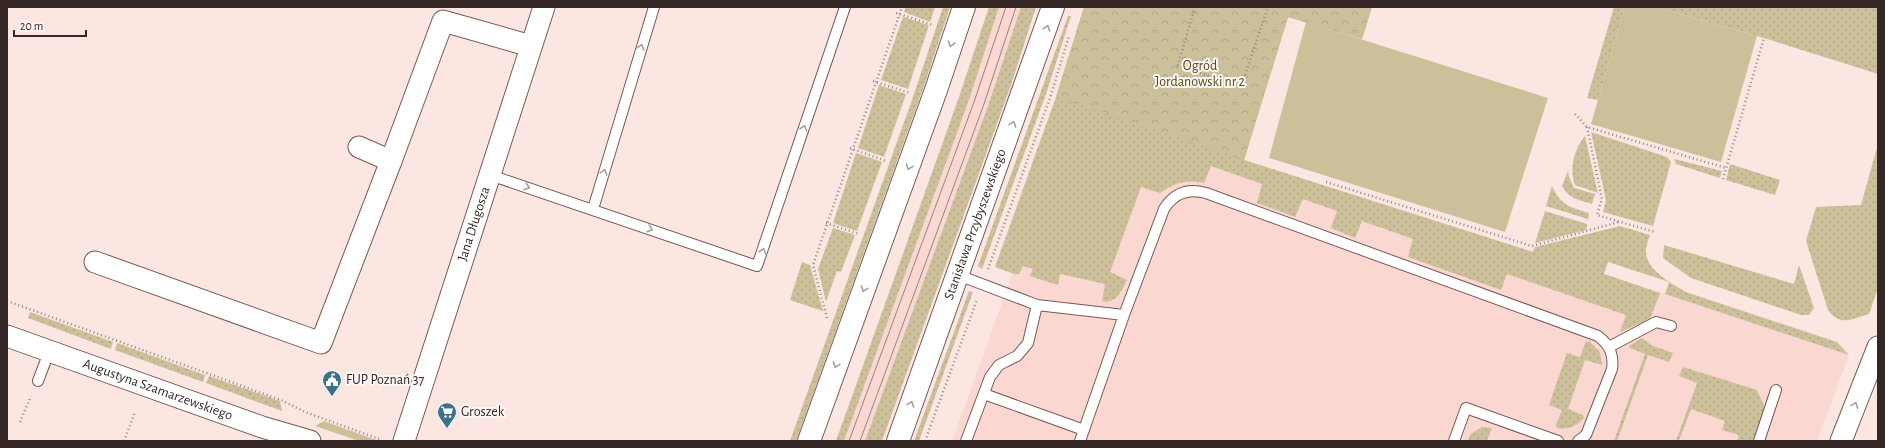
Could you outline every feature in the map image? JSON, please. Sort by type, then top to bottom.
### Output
[{"type":"main road","points":[[809,441],[936,90],[964,7]]},
{"type":"main road","name":"Stanisława Przybyszewskiego","points":[[898,441],[1054,7]]},
{"type":"street","name":"Jana Długosza","points":[[404,441],[544,7]]},
{"type":"street","points":[[95,262],[321,343],[391,161],[443,14],[531,46]]},
{"type":"street","points":[[359,147],[391,161]]},
{"type":"street","name":"Augustyna Szamarzewskiego","points":[[7,336],[262,427],[310,441]]},
{"type":"street","points":[[1841,441],[1878,347]]},
{"type":"lane","points":[[593,209],[654,7]]},
{"type":"lane","points":[[490,175],[757,266],[845,7]]},
{"type":"lane","points":[[1080,441],[1164,209],[1168,202],[1178,194],[1198,191],[1598,336],[1609,347],[1612,354],[1612,369],[1586,435],[1578,441]]},
{"type":"lane","points":[[958,275],[1037,305],[1124,316]]},
{"type":"lane","points":[[966,441],[990,377],[999,365],[1017,356],[1028,343],[1037,305]]},
{"type":"lane","points":[[1609,347],[1656,322],[1671,326]]},
{"type":"lane","points":[[38,380],[49,352]]},
{"type":"lane","points":[[1759,441],[1776,390]]},
{"type":"lane","points":[[984,394],[1084,430]]},
{"type":"lane","points":[[1454,441],[1466,408],[1558,441]]},
{"type":"path","points":[[827,318],[813,265],[875,81],[902,7]]},
{"type":"path","points":[[1196,7],[1178,65],[1241,87],[1268,7]]},
{"type":"path","points":[[896,13],[933,25]]},
{"type":"path","points":[[987,272],[1051,96],[1072,29]]},
{"type":"path","points":[[1722,179],[1764,38]]},
{"type":"path","points":[[875,81],[910,93]]},
{"type":"path","points":[[1575,114],[1587,127],[1726,168]]},
{"type":"path","points":[[1587,127],[1602,199],[1597,215],[1655,232]]},
{"type":"path","points":[[852,149],[887,161]]},
{"type":"path","points":[[1326,182],[1532,246],[1619,222]]},
{"type":"path","points":[[827,223],[860,234]]},
{"type":"path","points":[[925,441],[979,294]]},
{"type":"path","points":[[7,301],[281,400],[305,412],[384,441]]},
{"type":"path","points":[[20,422],[38,380]]},
{"type":"path","points":[[124,441],[135,412]]},
{"type":"shaded area","points":[[999,7],[1021,7],[988,106],[865,441],[844,441],[969,100]]},
{"type":"shaded area","points":[[1056,97],[1244,160],[1604,274],[1849,355],[1817,441],[952,441],[1019,256]]},
{"type":"green space","points":[[906,7],[935,7],[930,22],[904,12]]},
{"type":"green space","points":[[943,7],[950,7],[924,86],[796,441],[790,441],[913,97]]},
{"type":"green space","points":[[989,7],[999,7],[969,100],[844,441],[836,441],[959,97]]},
{"type":"green space","points":[[1021,7],[1036,7],[1011,85],[882,441],[865,441],[988,106]]},
{"type":"green space","points":[[1084,7],[1372,7],[1362,39],[1288,17],[1244,160],[1533,252],[1535,247],[1620,226],[1650,235],[1646,250],[1650,264],[1660,275],[1686,292],[1837,342],[1849,355],[1665,294],[1669,282],[1608,262],[1604,274],[1660,293],[1650,319],[1620,332],[1626,315],[1507,274],[1501,290],[1408,257],[1413,239],[1362,221],[1355,238],[1331,228],[1337,211],[1303,199],[1295,217],[1257,203],[1262,184],[1211,166],[1204,183],[1192,181],[1175,184],[1160,193],[1141,187],[1110,272],[1127,280],[1118,296],[1111,301],[1102,301],[1105,284],[1060,274],[1058,285],[1030,276],[1033,269],[1023,266],[1019,274],[1014,274],[995,267],[1056,97]]},
{"type":"green space","name":"Ogród Jordanowski nr 2","points":[[1084,7],[1372,7],[1362,39],[1288,17],[1244,160],[1056,97]]},
{"type":"green space","points":[[1614,7],[1625,7],[1598,100],[1587,98]]},
{"type":"green space","points":[[1625,7],[1656,7],[1757,36],[1721,162],[1591,124]]},
{"type":"green space","points":[[1656,7],[1878,7],[1878,74],[1764,38]]},
{"type":"green space","points":[[1068,16],[1071,16],[1046,94],[982,269],[978,266]]},
{"type":"green space","points":[[903,17],[929,25],[908,89],[881,80]]},
{"type":"green space","points":[[1306,22],[1548,98],[1505,232],[1269,158]]},
{"type":"green space","points":[[879,85],[906,94],[884,157],[858,148]]},
{"type":"green space","points":[[1591,132],[1667,157],[1671,162],[1653,226],[1603,212],[1606,200]]},
{"type":"green space","points":[[1585,136],[1598,193],[1575,185],[1573,179],[1572,172],[1575,153]]},
{"type":"green space","points":[[1878,144],[1878,288],[1869,314],[1842,320],[1837,318],[1828,310],[1806,241],[1816,207],[1861,205]]},
{"type":"green space","points":[[856,153],[882,162],[857,231],[833,223]]},
{"type":"green space","points":[[1674,159],[1722,171],[1720,178],[1676,164]]},
{"type":"green space","points":[[1730,164],[1780,180],[1775,195],[1726,180]]},
{"type":"green space","points":[[1568,171],[1574,188],[1595,194],[1592,204],[1571,196],[1562,186]]},
{"type":"green space","points":[[1552,186],[1555,193],[1567,205],[1589,213],[1588,219],[1546,206]]},
{"type":"green space","points":[[1545,211],[1587,224],[1586,230],[1535,243]]},
{"type":"green space","points":[[833,228],[855,235],[841,272],[837,271],[826,302],[818,269]]},
{"type":"green space","points":[[1664,245],[1794,284],[1799,265],[1814,308],[1809,315],[1801,315],[1691,278],[1663,258]]},
{"type":"green space","points":[[802,262],[810,265],[823,311],[790,300]]},
{"type":"green space","points":[[969,291],[973,292],[919,441],[914,441]]},
{"type":"green space","points":[[30,312],[113,342],[111,349],[28,318]]},
{"type":"green space","points":[[1642,338],[1651,345],[1673,353],[1669,362],[1648,355],[1617,441],[1614,441],[1645,354],[1630,348],[1629,346]]},
{"type":"green space","points":[[1586,341],[1590,342],[1600,352],[1602,365],[1585,360],[1568,409],[1583,415],[1584,418],[1572,427],[1557,428],[1556,425],[1562,410],[1549,405],[1567,353],[1580,357]]},
{"type":"green space","points":[[117,343],[205,375],[203,382],[115,350]]},
{"type":"green space","points":[[1683,367],[1757,390],[1765,408],[1753,441],[1737,441],[1739,435],[1722,430],[1725,421],[1691,409],[1679,441],[1676,441],[1697,383],[1679,376]]},
{"type":"green space","points":[[209,376],[280,401],[282,411],[206,383]]},
{"type":"green space","points":[[324,421],[379,441],[359,441],[315,426]]},
{"type":"green space","points":[[1482,427],[1492,428],[1487,441],[1468,440],[1471,434]]},
{"type":"tram line","points":[[849,441],[974,102],[1006,7]]},
{"type":"tram line","points":[[860,441],[984,104],[1016,7]]},
{"type":"place","name":"FUP Poznań 37","points":[[332,397]]},
{"type":"place","name":"Groszek","points":[[447,429]]}]
